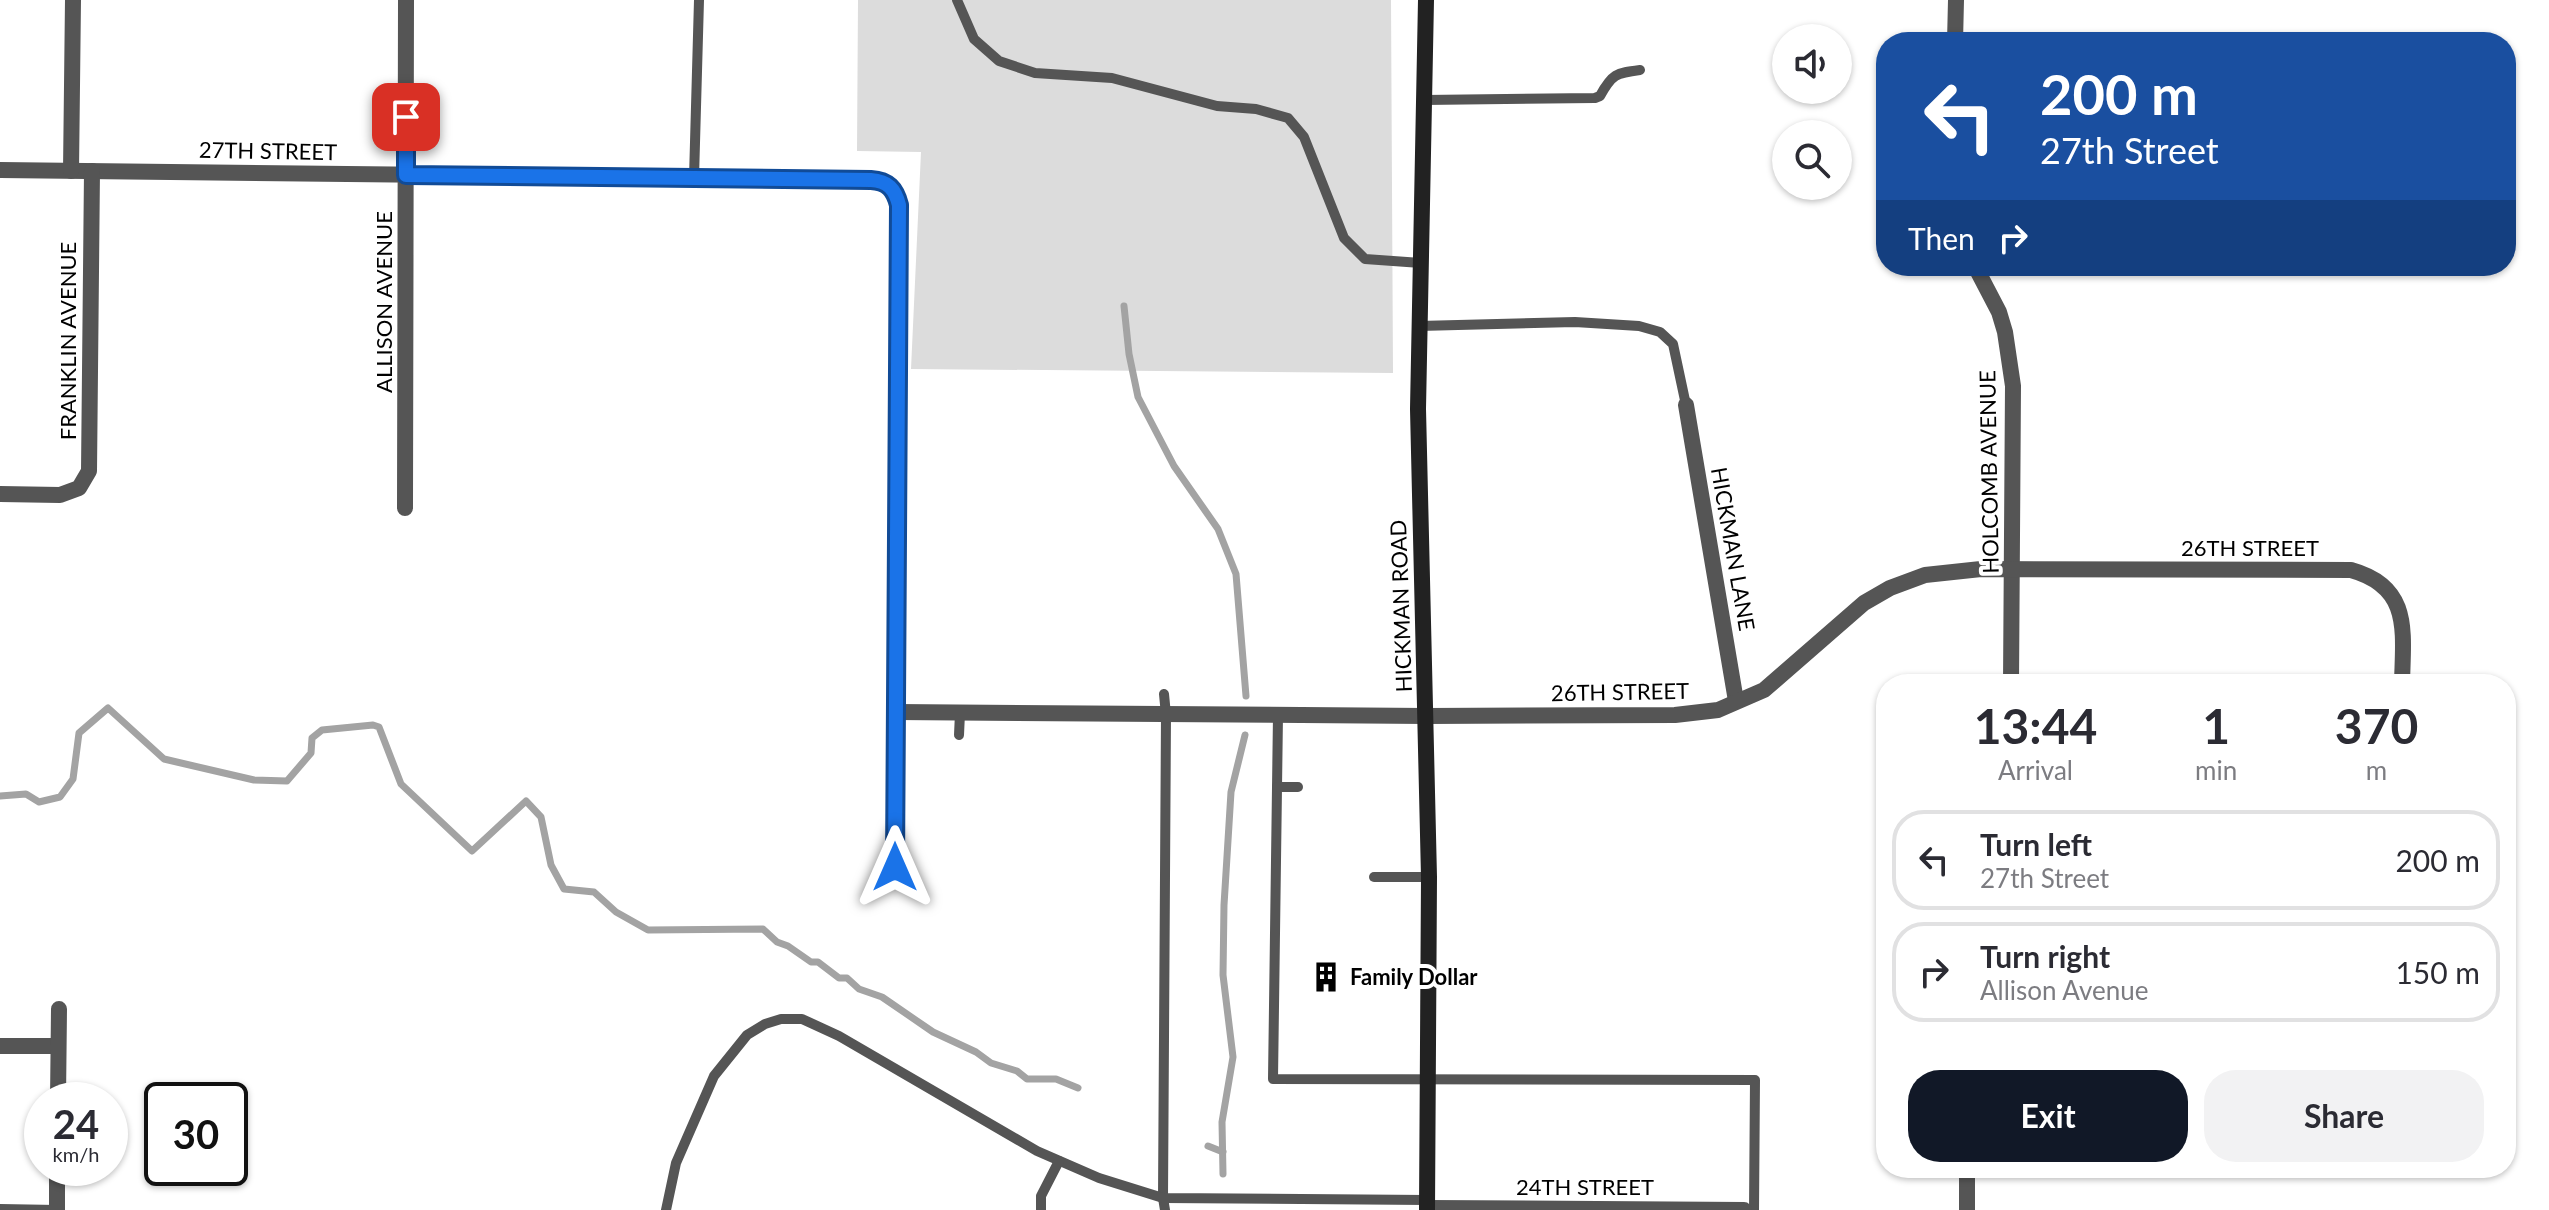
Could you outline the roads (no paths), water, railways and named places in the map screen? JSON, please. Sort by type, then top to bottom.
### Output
[{"type":"main road","name":"HICKMAN ROAD","points":[[1426,0],[1418,409],[1429,877],[1427,1206]]},
{"type":"street","points":[[71,171],[73,0]]},
{"type":"street","name":"ALLISON AVENUE","points":[[405,508],[406,0]]},
{"type":"street","points":[[1955,32],[1956,0]]},
{"type":"street","name":"27TH STREET","points":[[0,170],[871,180],[891,186],[899,205],[896,712]]},
{"type":"street","name":"FRANKLIN AVENUE","points":[[0,494],[60,495],[79,488],[89,471],[92,171]]},
{"type":"street","name":"HOLCOMB AVENUE","points":[[1980,276],[1999,312],[2005,332],[2013,386],[2011,674]]},
{"type":"street","name":"HICKMAN LANE","points":[[1686,405],[1736,701]]},
{"type":"street","name":"26TH STREET","points":[[896,712],[1426,716],[1675,715],[1718,710],[1764,690],[1864,603],[1890,588],[1925,575],[2012,569],[2351,570],[2371,576],[2390,591],[2401,612],[2402,674]]},
{"type":"street","points":[[895,867],[896,712]]},
{"type":"street","points":[[58,1082],[59,1009]]},
{"type":"street","points":[[0,1046],[58,1046]]},
{"type":"street","points":[[1967,1178],[1967,1210]]},
{"type":"street","points":[[57,1186],[57,1210]]},
{"type":"street","name":"24TH STREET","points":[[1427,1206],[1744,1210]]},
{"type":"lane","points":[[694,178],[699,0]]},
{"type":"lane","points":[[957,0],[974,39],[999,61],[1035,73],[1112,78],[1217,106],[1256,109],[1288,118],[1304,137],[1344,238],[1365,259],[1421,263]]},
{"type":"lane","points":[[1424,100],[1595,98],[1600,96],[1609,79],[1619,73],[1640,70]]},
{"type":"lane","points":[[1419,326],[1575,322],[1639,326],[1660,332],[1673,344],[1686,405]]},
{"type":"lane","points":[[1164,694],[1165,1210]]},
{"type":"lane","points":[[959,735],[960,713]]},
{"type":"lane","points":[[1278,715],[1281,877],[1273,1079],[1755,1080],[1754,1210]]},
{"type":"lane","points":[[1277,787],[1298,787]]},
{"type":"lane","points":[[1374,877],[1429,877]]},
{"type":"lane","points":[[666,1210],[676,1163],[714,1076],[747,1035],[781,1019],[802,1019],[839,1036],[1024,1144],[1059,1161],[1099,1178],[1163,1198],[1243,1205],[1427,1206]]},
{"type":"lane","points":[[1041,1210],[1041,1196],[1059,1161]]},
{"type":"lane","points":[[0,1209],[57,1210]]},
{"type":"waterway","points":[[1124,306],[1138,397],[1174,466],[1218,529],[1236,574],[1246,696]]},
{"type":"waterway","points":[[0,796],[26,794],[39,802],[60,797],[73,779],[79,733],[108,708],[164,759],[254,780],[287,781],[311,753],[312,738],[322,730],[373,725],[379,727],[401,784],[472,851],[526,801],[541,817],[551,865],[564,889],[594,892],[616,912],[648,930],[763,929],[777,942],[811,962],[818,962],[839,978],[847,978],[859,989],[882,997],[933,1032],[976,1052],[991,1063],[1017,1071],[1027,1079],[1056,1079],[1078,1088]]},
{"type":"waterway","points":[[1223,1174],[1222,1122],[1233,1057],[1223,975],[1224,905],[1231,792],[1245,735]]},
{"type":"waterway","points":[[1208,1146],[1223,1152]]},
{"type":"place","name":"Family Dollar","points":[[1326,977]]}]
